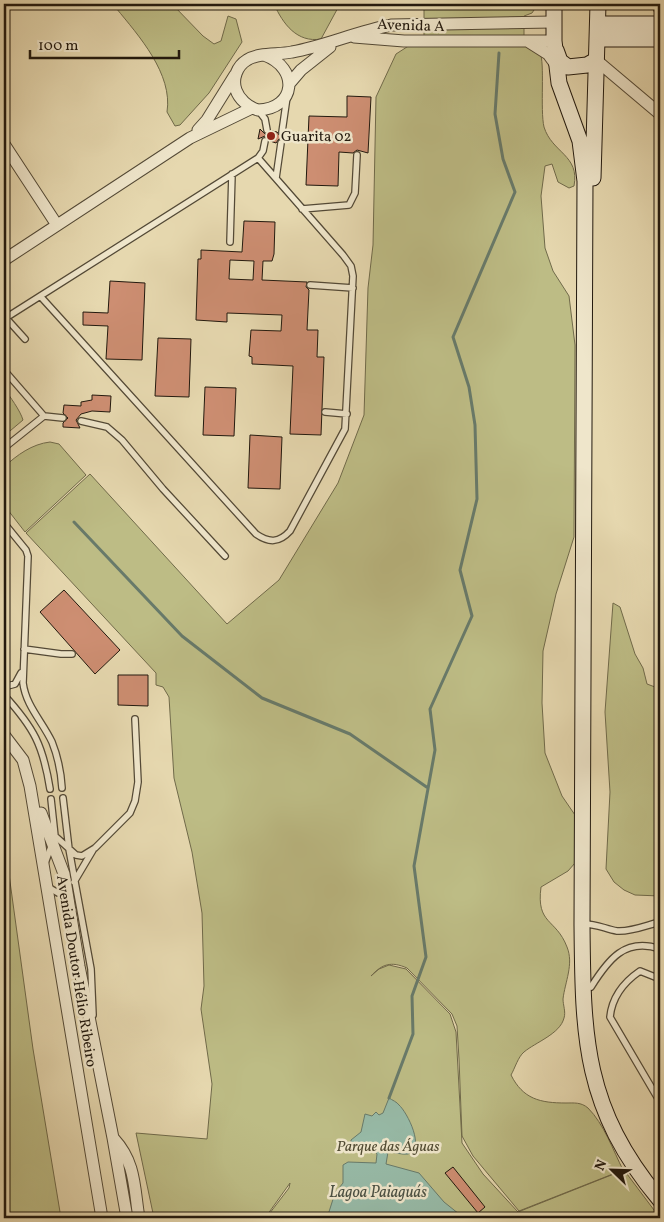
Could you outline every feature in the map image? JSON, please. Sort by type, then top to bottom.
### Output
[{"type":"street","points":[[554,4],[554,42],[558,83],[580,141],[585,181],[587,924],[596,1051],[605,1088],[616,1118],[636,1154],[660,1188]]},
{"type":"street","points":[[598,4],[592,203],[585,1034],[598,1094],[610,1122],[632,1164],[660,1200]]},
{"type":"street","name":"Avenida A","points":[[349,37],[374,28],[392,25],[553,22]]},
{"type":"street","points":[[597,32],[660,24]]},
{"type":"street","points":[[597,32],[660,39]]},
{"type":"street","points":[[190,138],[207,120],[247,60],[264,55],[321,47],[349,37]]},
{"type":"street","points":[[4,260],[190,138],[255,109],[275,106],[300,70],[327,49],[349,37]]},
{"type":"street","name":"Avenida A","points":[[349,37],[404,42],[554,42]]},
{"type":"street","points":[[528,41],[548,54],[556,66]]},
{"type":"street","points":[[554,42],[560,61],[568,67],[587,65],[596,60]]},
{"type":"street","points":[[264,55],[277,60],[286,70],[288,89]]},
{"type":"street","points":[[596,60],[660,114]]},
{"type":"street","points":[[236,74],[235,86],[238,97],[255,109]]},
{"type":"street","points":[[4,144],[57,225]]},
{"type":"street","name":"Avenida Doutor Hélio Ribeiro","points":[[4,735],[8,745],[23,760],[30,786],[102,1218]]},
{"type":"street","name":"Avenida Doutor Hélio Ribeiro","points":[[30,786],[54,839],[67,890],[94,1047],[127,1218]]},
{"type":"street","points":[[113,1138],[126,1152],[131,1165],[140,1218]]},
{"type":"lane","points":[[655,4],[660,17]]},
{"type":"lane","points":[[282,132],[288,89]]},
{"type":"lane","points":[[255,109],[265,119],[267,130]]},
{"type":"lane","points":[[25,339],[5,319],[258,158],[263,151],[265,141]]},
{"type":"lane","points":[[276,178],[281,143]]},
{"type":"lane","points":[[302,209],[349,205],[355,193],[357,155]]},
{"type":"lane","points":[[41,297],[252,529],[268,540],[280,540],[290,531],[342,438],[347,414],[353,288],[351,266],[258,158]]},
{"type":"lane","points":[[230,242],[232,174]]},
{"type":"lane","points":[[310,285],[353,288]]},
{"type":"lane","points":[[4,370],[44,416],[63,418]]},
{"type":"lane","points":[[324,412],[347,414]]},
{"type":"lane","points":[[4,448],[44,416]]},
{"type":"lane","points":[[81,421],[107,427],[122,440],[162,489],[225,556]]},
{"type":"lane","points":[[4,522],[28,556],[23,683],[26,700],[51,742],[61,770],[62,788]]},
{"type":"lane","points":[[24,649],[72,654]]},
{"type":"lane","points":[[4,687],[9,687],[18,682],[24,662]]},
{"type":"lane","points":[[4,695],[28,723],[36,737],[43,753],[50,789]]},
{"type":"lane","points":[[48,887],[58,893],[67,890],[75,881],[94,848],[134,806],[138,782],[135,719]]},
{"type":"lane","points":[[63,798],[69,849],[91,969],[94,1047]]},
{"type":"lane","points":[[44,864],[54,839],[51,799]]},
{"type":"lane","points":[[54,839],[80,856],[94,848]]},
{"type":"lane","points":[[587,924],[617,930],[630,930],[660,922]]},
{"type":"lane","points":[[591,987],[606,965],[621,952],[641,945],[660,949]]},
{"type":"lane","points":[[655,977],[640,971],[629,978],[612,1003],[610,1017],[660,1102]]},
{"type":"green space","points":[[117,4],[172,4],[203,36],[214,44],[221,41],[228,16],[236,19],[242,42],[209,93],[180,125],[175,126],[167,112],[165,84],[160,70],[144,43],[116,8]]},
{"type":"green space","points":[[274,4],[340,4],[321,39],[312,39],[298,35],[286,25]]},
{"type":"green space","name":"Parque das Águas","points":[[424,4],[538,4],[532,13],[524,16],[524,36],[540,53],[544,127],[553,143],[573,167],[575,176],[574,186],[569,188],[558,182],[552,164],[545,166],[541,196],[545,248],[553,271],[569,296],[575,345],[574,537],[556,594],[543,651],[542,703],[545,753],[562,796],[575,815],[575,863],[568,871],[541,887],[540,899],[544,915],[563,938],[570,960],[563,999],[565,1013],[562,1024],[553,1033],[522,1054],[511,1075],[521,1090],[533,1098],[548,1102],[577,1103],[588,1108],[603,1129],[623,1170],[519,1211],[473,1156],[462,1136],[457,1026],[452,1014],[407,968],[391,964],[379,969],[389,965],[406,969],[450,1014],[456,1032],[462,1143],[483,1174],[518,1212],[624,1170],[660,1218],[266,1218],[289,1188],[290,1183],[265,1218],[154,1218],[136,1133],[207,1139],[212,1084],[201,1009],[204,986],[202,913],[192,852],[174,778],[169,697],[163,687],[156,685],[156,673],[26,533],[90,474],[227,624],[279,580],[338,483],[364,415],[368,288],[373,245],[376,97],[396,54],[424,36]]},
{"type":"green space","points":[[4,388],[23,420],[4,436]]},
{"type":"green space","points":[[50,442],[59,444],[86,475],[25,532],[4,505],[4,467],[25,451],[37,445]]},
{"type":"green space","points":[[613,603],[620,607],[635,654],[643,668],[647,684],[655,687],[660,685],[660,896],[635,895],[624,890],[614,882],[606,869],[610,792],[605,712]]},
{"type":"green space","points":[[4,838],[33,1049],[61,1218],[4,1218]]},
{"type":"water","name":"Lagoa Paiaguás","points":[[389,1098],[398,1104],[410,1122],[415,1145],[413,1151],[408,1154],[388,1152],[386,1164],[419,1173],[444,1202],[464,1218],[327,1218],[335,1193],[343,1183],[343,1165],[348,1162],[376,1163],[377,1154],[374,1150],[351,1147],[351,1140],[361,1132],[365,1114],[372,1116],[376,1112],[379,1115],[383,1113]]},
{"type":"building","points":[[347,96],[371,97],[368,153],[357,150],[353,153],[339,152],[338,186],[306,185],[309,116],[347,117]]},
{"type":"building","name":"Guarita 02","points":[[260,129],[266,135],[272,131],[277,132],[280,136],[284,136],[283,139],[279,139],[276,143],[270,141],[265,136],[258,139]]},
{"type":"building","points":[[244,221],[275,222],[274,254],[272,261],[263,261],[262,280],[307,282],[306,287],[309,290],[307,330],[318,330],[317,357],[324,357],[321,435],[290,434],[293,366],[252,364],[252,357],[249,356],[251,330],[281,331],[282,315],[227,313],[227,322],[196,320],[198,259],[201,259],[201,250],[242,252]],"holes":[[[230,260],[254,261],[253,280],[229,279]]]},
{"type":"building","points":[[110,281],[145,283],[142,360],[106,359],[108,326],[83,325],[83,312],[108,313]]},
{"type":"building","points":[[158,338],[191,339],[189,397],[155,396]]},
{"type":"building","points":[[205,387],[236,388],[234,436],[203,435]]},
{"type":"building","points":[[92,395],[111,396],[110,412],[92,411],[81,414],[76,420],[80,428],[63,427],[63,423],[68,418],[63,413],[64,405],[81,406],[81,402],[92,400]]},
{"type":"building","points":[[250,435],[282,437],[280,489],[248,488]]},
{"type":"building","points":[[64,590],[120,650],[95,674],[40,612]]},
{"type":"building","points":[[118,675],[148,675],[148,706],[118,705]]},
{"type":"building","points":[[453,1167],[485,1207],[478,1213],[445,1173]]},
{"type":"waterway","points":[[389,1098],[413,1034],[412,996],[426,957],[414,866],[435,750],[430,709],[472,616],[460,570],[477,499],[475,425],[469,387],[453,337],[515,192],[503,159],[495,114],[499,53]]},
{"type":"waterway","points":[[74,522],[182,636],[262,698],[350,734],[428,788]]},
{"type":"place","name":"Guarita 02","points":[[271,136]]}]
